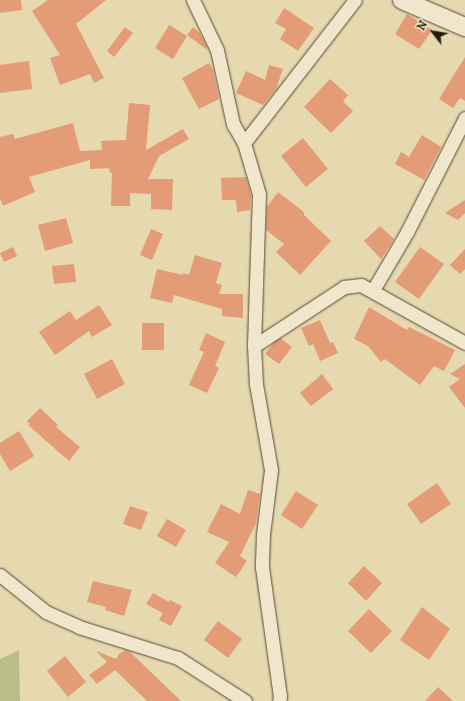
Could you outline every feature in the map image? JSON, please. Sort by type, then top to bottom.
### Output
[{"type":"main road","points":[[402,0],[465,27]]},
{"type":"street","points":[[193,0],[217,50],[233,124],[244,143],[259,194],[254,346],[256,384],[271,470],[263,534],[262,567],[280,696],[279,701]]},
{"type":"street","points":[[244,143],[355,0]]},
{"type":"street","points":[[372,290],[407,232],[465,118]]},
{"type":"street","points":[[254,346],[344,287],[361,285],[465,343]]},
{"type":"street","points":[[0,575],[46,612],[79,627],[178,658],[245,701]]},
{"type":"green space","points":[[19,650],[20,701],[0,701],[0,659]]},
{"type":"building","points":[[0,0],[21,0],[22,10],[0,13]]},
{"type":"building","points":[[48,0],[106,0],[76,24],[104,78],[94,83],[90,74],[60,85],[50,58],[60,55],[32,11]]},
{"type":"building","points":[[284,8],[314,28],[298,51],[280,39],[286,29],[275,23]]},
{"type":"building","points":[[407,14],[432,30],[419,49],[395,34]]},
{"type":"building","points":[[169,25],[187,36],[173,59],[155,48]]},
{"type":"building","points":[[125,27],[133,33],[114,57],[107,51]]},
{"type":"building","points":[[193,27],[199,32],[207,47],[206,49],[187,35]]},
{"type":"building","points":[[465,57],[465,101],[460,98],[453,108],[439,99]]},
{"type":"building","points":[[29,61],[32,89],[0,93],[0,65]]},
{"type":"building","points":[[209,63],[213,70],[219,99],[199,109],[182,78]]},
{"type":"building","points":[[269,65],[283,69],[276,89],[263,105],[236,93],[246,71],[265,80]]},
{"type":"building","points":[[330,79],[348,95],[343,101],[353,111],[331,133],[304,107]]},
{"type":"building","points":[[129,103],[150,105],[146,150],[183,129],[189,139],[159,156],[148,179],[173,179],[172,210],[151,209],[151,194],[130,193],[130,206],[111,206],[112,173],[110,173],[109,168],[90,169],[90,160],[29,177],[35,192],[3,206],[0,198],[0,137],[13,134],[15,139],[73,123],[80,151],[102,150],[101,141],[126,140]]},
{"type":"building","points":[[422,135],[441,147],[424,180],[395,164],[401,152],[409,157]]},
{"type":"building","points":[[303,138],[328,169],[306,187],[281,156]]},
{"type":"building","points":[[246,177],[251,195],[250,210],[237,212],[236,200],[222,200],[221,178]]},
{"type":"building","points":[[278,192],[304,212],[304,215],[331,241],[300,275],[276,252],[284,244],[266,230],[267,207]]},
{"type":"building","points":[[465,200],[465,213],[458,220],[445,213]]},
{"type":"building","points":[[66,218],[73,243],[45,251],[38,225]]},
{"type":"building","points":[[380,226],[394,239],[381,259],[364,241]]},
{"type":"building","points":[[151,229],[163,234],[152,260],[140,255]]},
{"type":"building","points":[[13,247],[17,256],[4,262],[0,253]]},
{"type":"building","points":[[420,247],[444,264],[419,299],[395,282]]},
{"type":"building","points":[[465,249],[465,269],[460,274],[450,265]]},
{"type":"building","points":[[195,255],[222,263],[216,283],[222,285],[219,294],[243,294],[243,318],[222,316],[222,309],[174,295],[172,303],[150,298],[157,269],[189,275]]},
{"type":"building","points":[[74,264],[76,282],[54,284],[52,266]]},
{"type":"building","points":[[99,305],[112,325],[92,337],[89,331],[55,355],[39,332],[70,311],[76,320]]},
{"type":"building","points":[[369,307],[407,330],[409,327],[455,350],[444,371],[434,366],[420,385],[385,359],[381,362],[368,346],[354,339]]},
{"type":"building","points":[[320,320],[330,343],[333,342],[338,353],[320,361],[313,344],[309,346],[301,328]]},
{"type":"building","points":[[142,323],[164,323],[164,350],[142,350]]},
{"type":"building","points":[[206,333],[225,342],[215,366],[219,368],[207,393],[189,385],[204,352],[199,350]]},
{"type":"building","points":[[280,338],[292,347],[279,364],[265,354],[274,342]]},
{"type":"building","points":[[112,359],[125,384],[97,399],[84,374]]},
{"type":"building","points":[[465,364],[465,408],[449,387],[460,379],[450,374]]},
{"type":"building","points":[[322,374],[333,389],[311,406],[300,393]]},
{"type":"building","points":[[40,408],[58,425],[56,427],[80,447],[69,461],[28,425],[30,424],[27,421]]},
{"type":"building","points":[[19,431],[34,456],[10,471],[0,454],[0,443]]},
{"type":"building","points":[[437,483],[451,504],[421,524],[407,504]]},
{"type":"building","points":[[248,490],[260,494],[256,523],[240,556],[247,561],[236,577],[215,563],[229,542],[207,532],[221,504],[240,514]]},
{"type":"building","points":[[296,491],[318,505],[302,529],[281,515]]},
{"type":"building","points":[[130,506],[148,512],[141,530],[123,524]]},
{"type":"building","points":[[167,519],[186,530],[176,547],[157,536]]},
{"type":"building","points":[[364,566],[382,583],[366,601],[348,583]]},
{"type":"building","points":[[93,581],[132,590],[124,616],[105,610],[106,607],[87,602]]},
{"type":"building","points":[[153,593],[169,602],[170,600],[182,606],[171,626],[159,620],[163,613],[146,604]]},
{"type":"building","points":[[422,607],[450,629],[429,660],[400,640]]},
{"type":"building","points":[[369,609],[392,631],[371,653],[348,631]]},
{"type":"building","points":[[218,621],[242,639],[228,658],[204,640]]},
{"type":"building","points":[[125,650],[129,651],[181,701],[147,701],[115,670],[97,684],[89,675],[107,662],[96,651],[116,659],[119,654]]},
{"type":"building","points":[[65,656],[86,682],[68,697],[47,671]]},
{"type":"building","points":[[438,687],[453,701],[425,701]]}]
